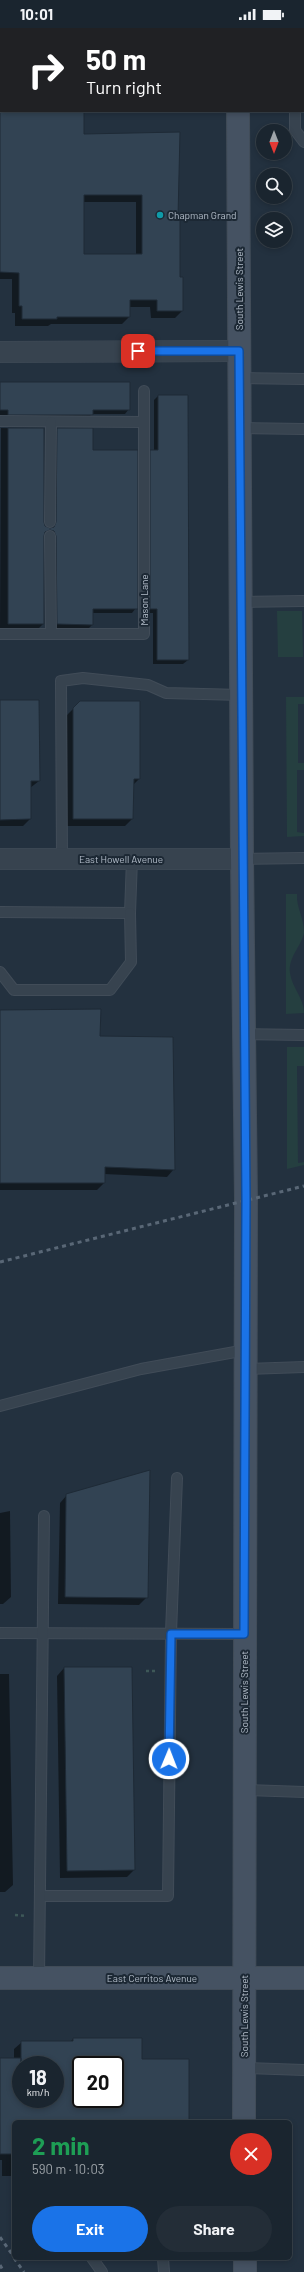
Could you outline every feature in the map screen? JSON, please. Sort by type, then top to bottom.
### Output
[{"type":"main road","name":"South Lewis Street","points":[[238,112],[246,1359],[244,1634],[244,2120]]},
{"type":"main road","name":"East Cerritos Avenue","points":[[0,1978],[304,1978]]},
{"type":"main road","points":[[245,2260],[245,2272]]},
{"type":"street","points":[[0,352],[239,351]]},
{"type":"street","name":"East Howell Avenue","points":[[0,859],[242,859]]},
{"type":"lane","points":[[295,112],[295,130],[304,142]]},
{"type":"lane","points":[[240,378],[304,379]]},
{"type":"lane","name":"Mason Lane","points":[[0,634],[144,634],[144,391]]},
{"type":"lane","points":[[0,421],[144,422]]},
{"type":"lane","points":[[50,522],[51,422]]},
{"type":"lane","points":[[240,428],[304,429]]},
{"type":"lane","points":[[50,536],[51,634]]},
{"type":"lane","points":[[241,602],[304,601]]},
{"type":"lane","points":[[62,859],[61,681],[84,678],[148,685],[166,693],[241,695]]},
{"type":"lane","points":[[242,859],[304,858]]},
{"type":"lane","points":[[0,972],[14,990],[110,990],[131,962],[130,912],[132,859]]},
{"type":"lane","points":[[0,912],[130,912]]},
{"type":"lane","points":[[243,1034],[304,1035]]},
{"type":"lane","points":[[0,1406],[141,1369],[246,1359],[304,1367]]},
{"type":"lane","points":[[40,1896],[168,1896],[171,1634],[177,1478]]},
{"type":"lane","points":[[39,1978],[44,1516]]},
{"type":"lane","points":[[0,1633],[244,1634]]},
{"type":"lane","points":[[244,1790],[304,1792]]},
{"type":"lane","points":[[244,2068],[304,2070]]},
{"type":"lane","points":[[93,2260],[102,2272]]},
{"type":"lane","points":[[163,2260],[164,2272]]},
{"type":"path","points":[[146,1671],[161,1671]]},
{"type":"path","points":[[16,1916],[30,1916]]},
{"type":"green space","points":[[277,611],[302,611],[303,657],[278,657]]},
{"type":"green space","points":[[286,697],[304,697],[304,704],[298,704],[298,763],[304,763],[304,770],[297,770],[297,832],[304,833],[304,836],[287,837]]},
{"type":"green space","points":[[286,894],[297,894],[304,927],[304,933],[291,962],[290,973],[302,1003],[304,1013],[286,1014]]},
{"type":"green space","points":[[287,1047],[304,1047],[304,1066],[297,1066],[298,1163],[304,1162],[304,1165],[287,1169]]},
{"type":"building","name":"Chapman Grand","points":[[0,112],[84,112],[84,134],[180,132],[178,217],[180,217],[180,277],[183,277],[183,311],[157,311],[157,300],[130,300],[130,317],[57,317],[57,319],[22,319],[22,306],[19,306],[19,273],[0,272]],"holes":[[[84,195],[142,195],[142,254],[84,254]]]},
{"type":"building","points":[[0,382],[130,382],[130,410],[93,410],[93,415],[8,415],[8,410],[0,410]]},
{"type":"building","points":[[158,395],[188,395],[189,660],[157,660],[157,609],[150,609],[150,450],[158,450]]},
{"type":"building","points":[[8,428],[44,428],[44,522],[45,526],[50,528],[54,527],[56,522],[57,428],[93,428],[93,450],[138,450],[138,609],[93,609],[93,625],[57,624],[56,536],[54,531],[50,530],[45,532],[44,536],[44,624],[8,624]]},
{"type":"building","points":[[0,700],[39,700],[40,781],[31,781],[31,819],[0,820]]},
{"type":"building","points":[[80,701],[140,701],[140,779],[134,779],[133,819],[73,819],[73,708]]},
{"type":"building","points":[[101,1009],[100,1036],[173,1037],[175,1170],[105,1167],[105,1183],[0,1183],[0,1010]]},
{"type":"building","points":[[150,1470],[148,1598],[65,1597],[66,1494]]},
{"type":"building","points":[[64,1667],[132,1667],[135,1870],[67,1871]]},
{"type":"building","points":[[73,2038],[142,2038],[142,2059],[189,2059],[189,2120],[12,2120],[12,2154],[0,2154],[0,2058],[12,2058],[12,2108],[64,2108],[64,2056],[21,2056],[21,2041],[73,2041]]},
{"type":"railway","points":[[0,1262],[304,1186]]},
{"type":"railway","points":[[0,2237],[12,2254]]},
{"type":"railway","points":[[15,2260],[24,2272]]},
{"type":"railway","points":[[0,2265],[4,2272]]},
{"type":"place","name":"Chapman Grand","points":[[160,215]]},
{"type":"route","points":[[138,351],[239,351],[243,1034],[246,1200],[244,1634],[171,1634],[169,1759]]}]
